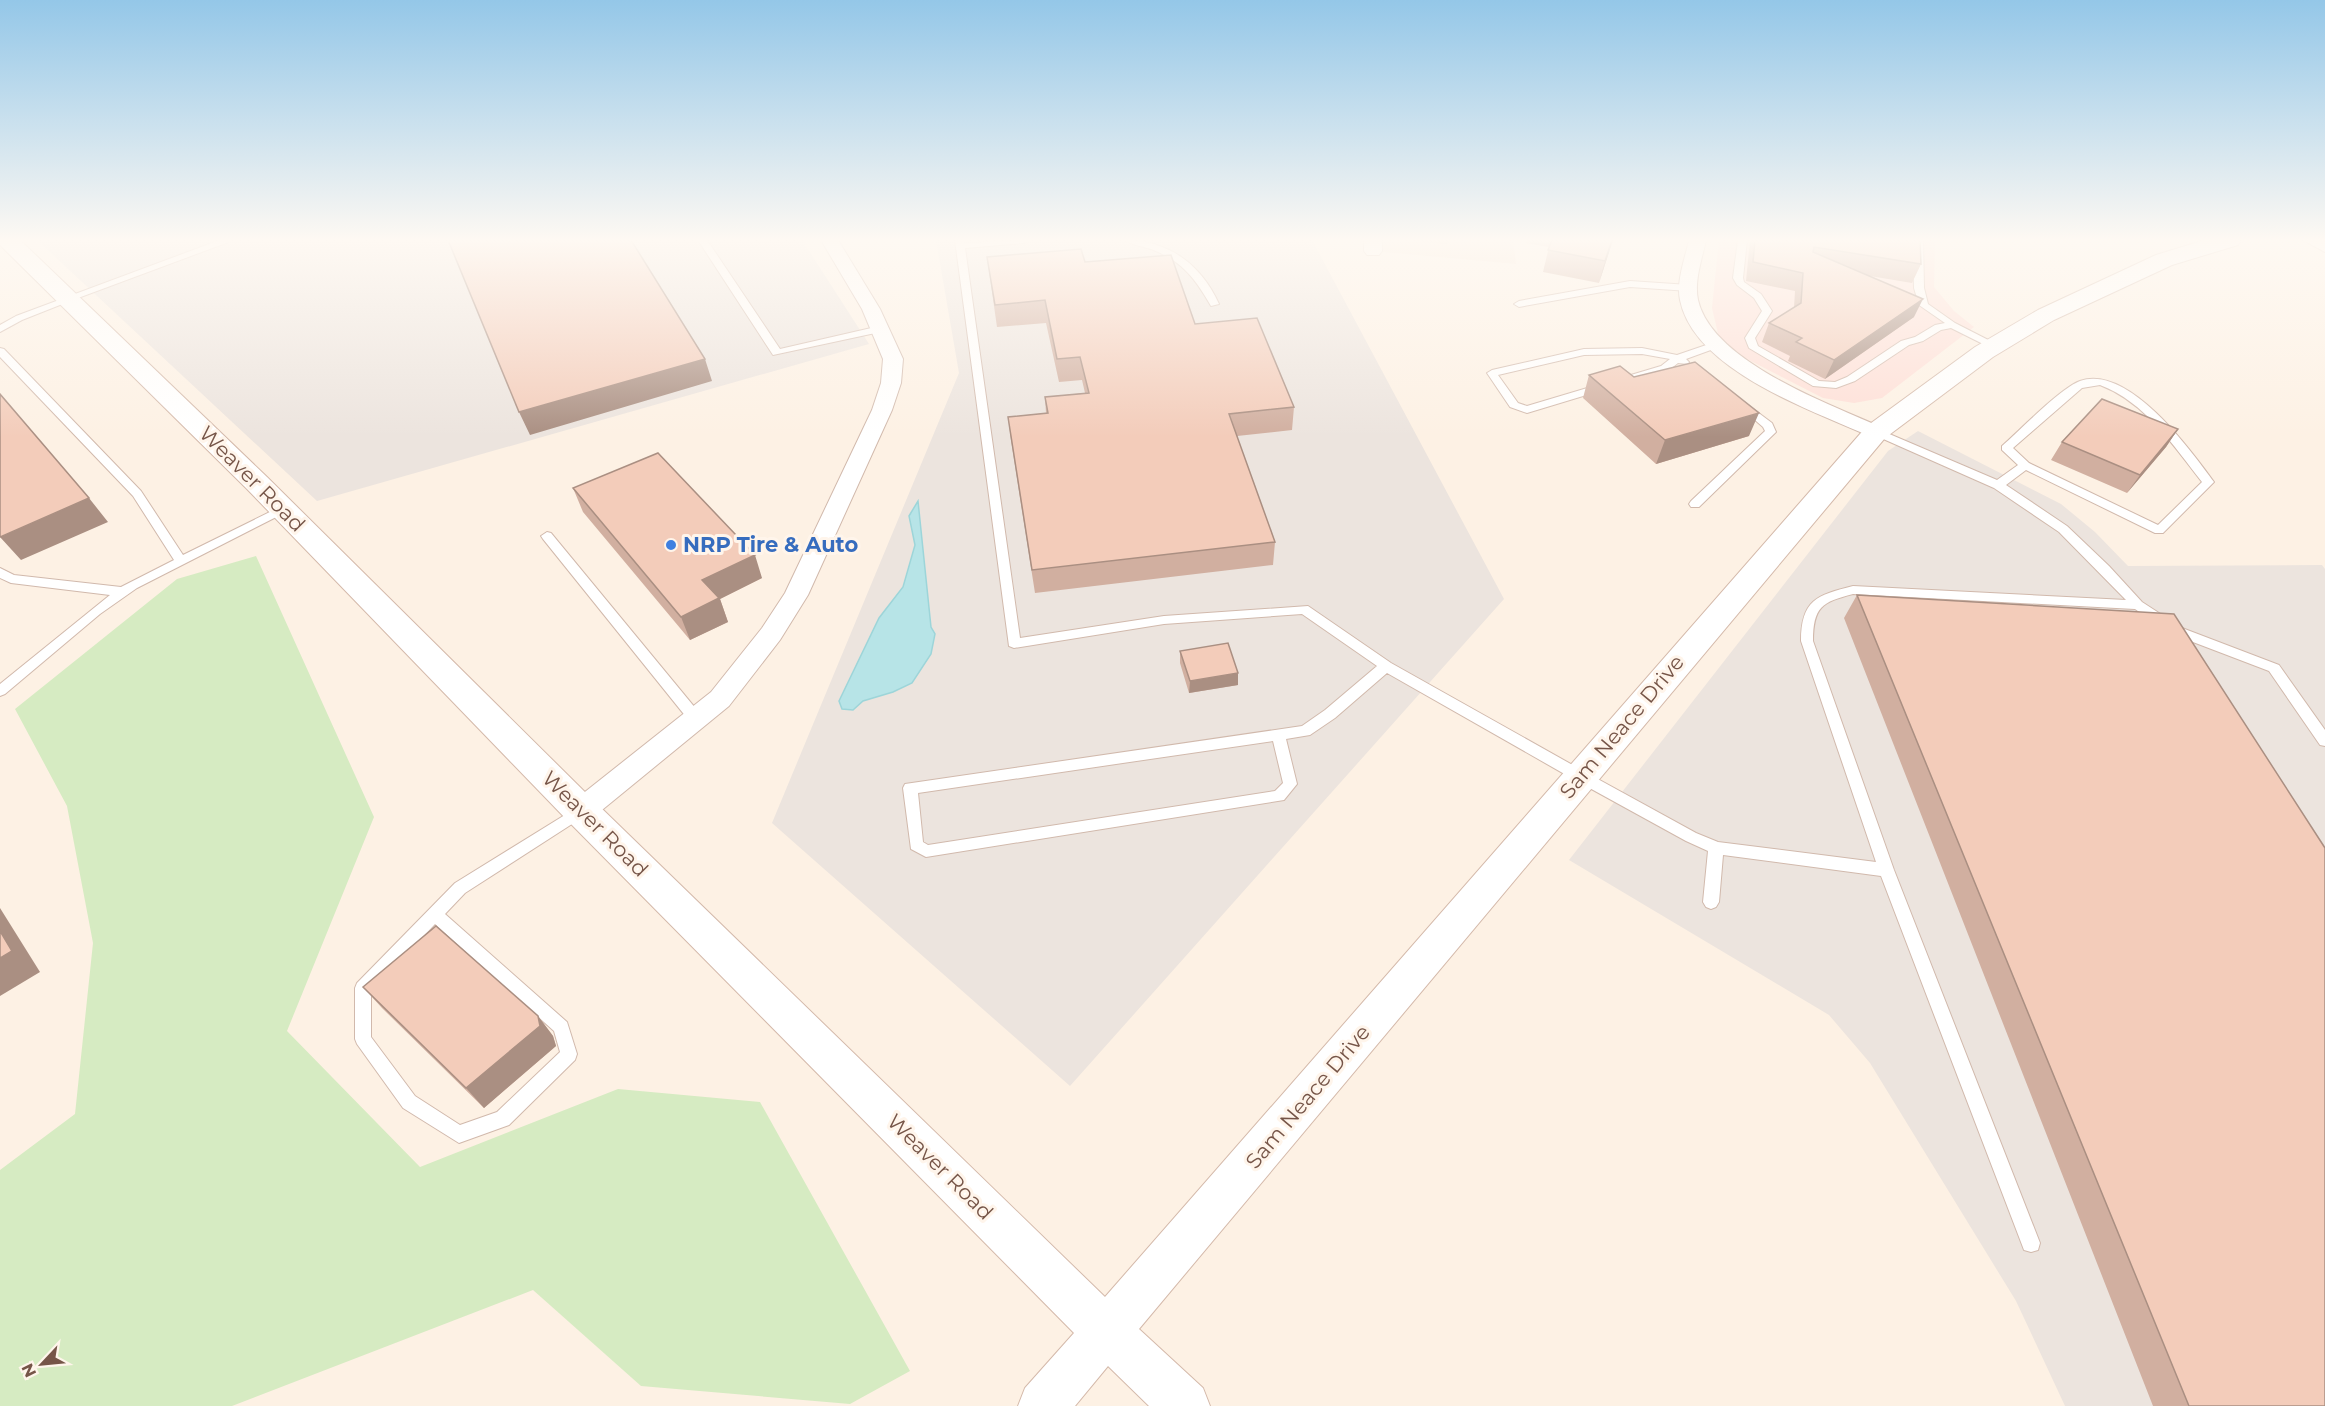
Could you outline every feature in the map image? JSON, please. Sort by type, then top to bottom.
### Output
[{"type":"main road","name":"Weaver Road","points":[[74,306],[284,510],[580,811],[1107,1333],[1185,1406]]},
{"type":"main road","name":"Sam Neace Drive","points":[[1043,1406],[1876,432],[1995,346],[2066,306]]},
{"type":"street","points":[[580,811],[720,699],[771,634],[796,596],[882,410],[891,383],[893,359],[869,306]]},
{"type":"street","points":[[1691,306],[1700,328],[1732,360],[1759,376],[1876,432]]},
{"type":"lane","points":[[0,329],[51,306]]},
{"type":"lane","points":[[746,306],[777,353],[880,329]]},
{"type":"lane","points":[[968,306],[1014,643],[1164,620],[1305,609],[1386,666],[1691,837],[1716,848],[1886,870]]},
{"type":"lane","points":[[1764,306],[1767,310],[1750,338],[1754,348],[1817,384],[1836,384],[1851,379],[1905,343],[1919,339],[1938,327],[1952,325]]},
{"type":"lane","points":[[1925,306],[1952,325],[1995,346]]},
{"type":"lane","points":[[1696,370],[1678,358],[1642,351],[1584,352],[1492,373],[1514,405],[1527,410],[1665,368],[1678,358],[1715,345]]},
{"type":"lane","points":[[0,351],[137,494],[181,562]]},
{"type":"lane","points":[[2100,382],[2122,391],[2149,411],[2208,482],[2159,530],[2025,465],[2006,448],[2083,383],[2100,382]]},
{"type":"lane","points":[[1695,504],[1771,432],[1759,416],[1732,396]]},
{"type":"lane","points":[[1876,432],[1998,485],[2063,529],[2138,605],[2177,631],[2274,668],[2325,741]]},
{"type":"lane","points":[[1998,485],[2025,465]]},
{"type":"lane","points":[[0,691],[96,611],[123,592],[284,510]]},
{"type":"lane","points":[[548,536],[696,719]]},
{"type":"lane","points":[[0,572],[11,579],[123,592]]},
{"type":"lane","points":[[2031,1243],[1886,870],[1807,641],[1806,621],[1813,605],[1831,596],[1853,590],[2138,605]]},
{"type":"lane","points":[[1278,735],[1290,784],[1279,796],[926,851],[916,845],[910,788],[1305,730],[1330,714],[1386,666]]},
{"type":"lane","points":[[435,914],[561,1027],[569,1054],[503,1119],[459,1134],[410,1102],[363,1039],[363,987],[460,888],[580,811]]},
{"type":"lane","points":[[1712,902],[1716,848]]},
{"type":"shaded area","points":[[107,306],[844,306],[869,344],[317,501]]},
{"type":"shaded area","points":[[947,306],[1347,306],[1504,599],[1070,1086],[772,823],[959,373]]},
{"type":"shaded area","points":[[1712,306],[1950,306],[1974,327],[1882,398],[1854,403],[1823,398],[1743,357],[1719,338]]},
{"type":"shaded area","points":[[1918,431],[2061,504],[2095,532],[2128,566],[2322,565],[2325,569],[2325,1406],[2065,1406],[2016,1301],[1870,1063],[1829,1015],[1569,860],[1888,451]]},
{"type":"green space","points":[[256,556],[374,817],[287,1031],[420,1167],[618,1089],[760,1102],[910,1371],[850,1404],[641,1386],[533,1290],[232,1406],[0,1406],[0,1170],[75,1114],[93,943],[67,806],[15,709],[177,579]]},
{"type":"water","points":[[918,501],[931,627],[935,634],[931,654],[912,683],[893,692],[863,701],[853,710],[842,709],[839,701],[879,618],[903,587],[915,545],[909,516]]},
{"type":"building","points":[[475,306],[672,306],[705,359],[519,412]]},
{"type":"building","points":[[1046,306],[1189,306],[1195,324],[1257,318],[1294,407],[1229,414],[1275,542],[1032,570],[1008,417],[1048,413],[1045,397],[1089,393],[1080,357],[1057,359]]},
{"type":"building","points":[[1797,306],[1913,306],[1834,360],[1796,342],[1802,338],[1769,323]]},
{"type":"building","points":[[1695,362],[1759,413],[1665,440],[1589,375],[1620,366],[1634,377]]},
{"type":"building","points":[[0,394],[89,498],[0,537]]},
{"type":"building","points":[[2102,399],[2178,429],[2140,475],[2062,442]]},
{"type":"building","name":"NRP Tire & Auto","points":[[658,453],[755,555],[702,580],[719,598],[681,617],[573,488]]},
{"type":"building","points":[[1857,595],[2174,614],[2325,848],[2325,1406],[2189,1406]]},
{"type":"building","points":[[1228,643],[1238,673],[1190,681],[1180,651]]},
{"type":"building","points":[[436,926],[538,1016],[540,1026],[466,1088],[363,987]]},
{"type":"building","points":[[0,931],[12,951],[0,958]]},
{"type":"place","name":"NRP Tire & Auto","points":[[671,545]]}]
